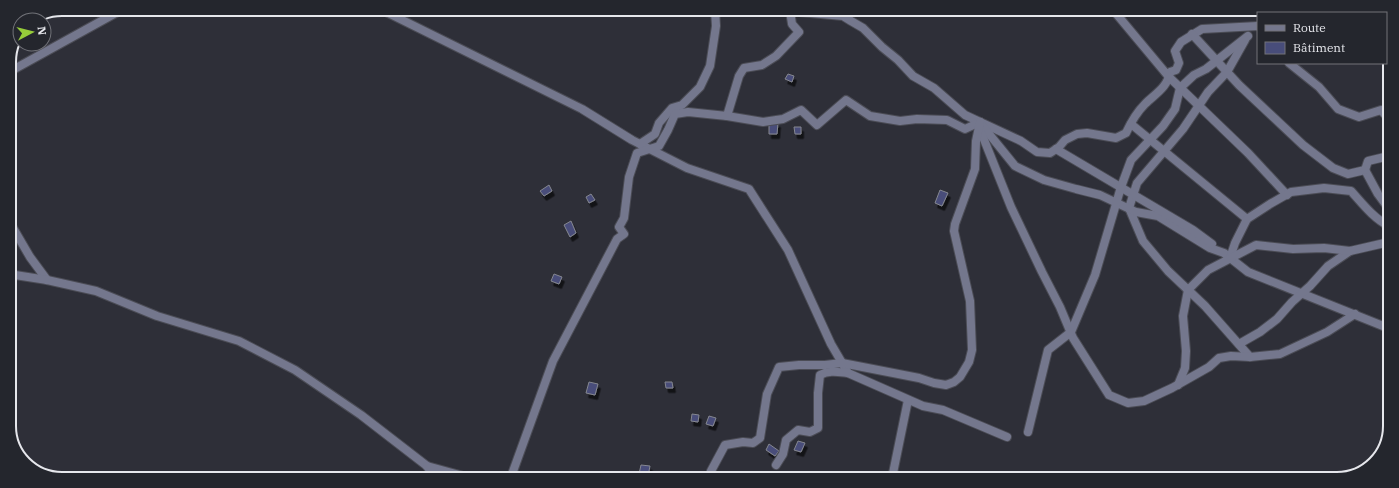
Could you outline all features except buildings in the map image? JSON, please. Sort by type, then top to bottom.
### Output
[{"type":"street","points":[[16,68],[110,16]]},
{"type":"street","points":[[394,16],[582,109],[648,149],[687,168],[749,189],[788,250],[831,344],[848,373]]},
{"type":"street","points":[[640,144],[655,134],[659,123],[672,108],[682,105],[700,87],[710,66],[716,26],[715,16]]},
{"type":"street","points":[[727,116],[739,76],[744,68],[762,65],[776,56],[799,32],[792,24],[791,16]]},
{"type":"street","points":[[843,16],[863,28],[913,76],[934,88],[965,115],[979,124],[1021,141],[1037,152],[1050,153],[1065,140],[1077,134],[1087,133],[1116,138],[1126,134],[1133,118],[1145,104],[1163,88],[1170,72],[1176,70],[1179,63],[1175,51],[1181,42],[1192,34],[1202,29],[1257,28]]},
{"type":"street","points":[[1118,16],[1169,77],[1248,153],[1287,195]]},
{"type":"street","points":[[1028,432],[1048,350],[1070,332],[1095,275],[1120,187],[1130,160],[1163,126],[1175,109],[1180,88],[1194,75],[1217,61],[1257,28]]},
{"type":"street","points":[[1192,34],[1227,72],[1303,145],[1333,168],[1348,174],[1365,170]]},
{"type":"street","points":[[1248,36],[1227,72],[1208,92],[1183,129],[1137,183],[1129,208],[1143,241],[1168,271],[1205,306],[1250,356]]},
{"type":"street","points":[[1290,64],[1318,87],[1338,109],[1359,117],[1381,110],[1383,112]]},
{"type":"street","points":[[514,472],[553,361],[617,239],[624,234],[619,227],[624,218],[629,178],[637,153],[659,146],[675,114],[688,112],[763,122],[783,119],[801,110],[817,125],[846,100],[870,116],[900,121],[917,119],[946,120],[965,129],[979,124]]},
{"type":"street","points":[[979,124],[1015,166],[1044,180],[1100,195],[1136,212],[1158,216],[1210,248],[1227,255],[1256,245],[1293,249],[1324,248],[1350,250],[1383,243]]},
{"type":"street","points":[[979,124],[1011,207],[1060,307],[1070,332],[1109,395],[1128,403],[1144,401],[1178,385],[1209,367],[1219,358],[1231,356],[1280,354],[1327,332],[1356,314]]},
{"type":"street","points":[[711,471],[724,445],[743,442],[753,443],[760,438],[767,394],[779,367],[842,363],[919,378],[946,385],[954,382],[960,377],[969,362],[972,350],[970,301],[954,231],[955,224],[975,169],[976,141],[979,124]]},
{"type":"street","points":[[1131,124],[1247,219]]},
{"type":"street","points":[[1056,149],[1193,230],[1248,272],[1383,326]]},
{"type":"street","points":[[1383,157],[1368,161],[1365,170],[1383,201]]},
{"type":"street","points":[[1178,385],[1185,368],[1186,351],[1183,316],[1188,290],[1208,270],[1227,255],[1247,219],[1291,192],[1324,188],[1351,191],[1366,208],[1383,223]]},
{"type":"street","points":[[16,233],[30,257],[47,280]]},
{"type":"street","points":[[1239,344],[1260,332],[1277,319],[1328,266],[1350,250]]},
{"type":"street","points":[[16,275],[47,280],[96,291],[157,316],[239,341],[295,370],[361,415],[427,466],[431,472]]},
{"type":"street","points":[[776,465],[783,454],[786,440],[798,430],[810,432],[818,428],[820,375],[825,372],[835,371],[848,373],[908,400],[923,406],[943,410],[1007,437]]},
{"type":"street","points":[[893,472],[908,400]]},
{"type":"street","points":[[427,466],[449,472]]}]
